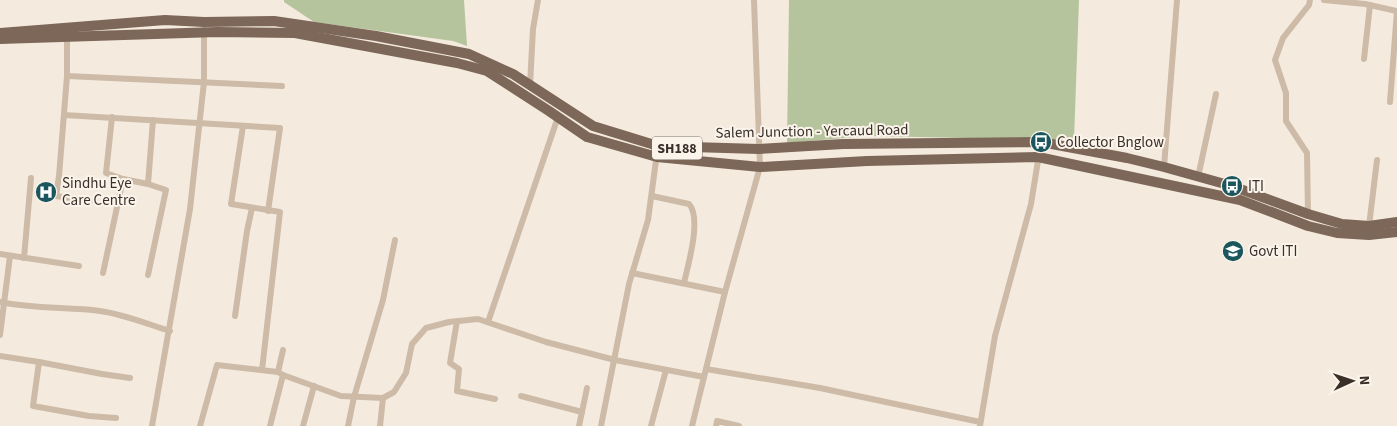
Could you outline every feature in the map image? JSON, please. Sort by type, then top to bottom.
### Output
[{"type":"main road","name":"Salem Junction - Yercaud Road","points":[[204,27],[274,21],[376,36],[469,54],[513,74],[593,126],[657,151],[759,149],[843,144],[1041,142],[1164,167],[1232,186],[1308,214],[1342,224],[1372,230],[1397,232]]},
{"type":"main road","name":"SH188","points":[[0,32],[67,33],[204,27],[295,33],[456,63],[487,71],[587,137],[657,151],[760,167],[867,161],[1038,157],[1240,200],[1308,226],[1336,233],[1372,230]]},
{"type":"main road","name":"SH188","points":[[0,40],[67,33]]},
{"type":"main road","points":[[1372,230],[1397,222]]},
{"type":"street","points":[[530,85],[533,29],[538,0]]},
{"type":"street","points":[[692,426],[725,292],[760,167],[754,0]]},
{"type":"street","points":[[1164,167],[1177,0]]},
{"type":"street","points":[[1308,214],[1307,153],[1286,121],[1286,93],[1275,60],[1282,38],[1309,5],[1310,0]]},
{"type":"street","points":[[1324,0],[1353,2],[1397,11],[1390,102]]},
{"type":"street","points":[[1364,59],[1370,5]]},
{"type":"street","points":[[152,426],[190,209],[204,82],[204,27]]},
{"type":"street","points":[[67,33],[67,76],[56,196],[90,201]]},
{"type":"street","points":[[67,76],[282,86]]},
{"type":"street","points":[[1198,177],[1216,94]]},
{"type":"street","points":[[64,115],[280,128],[268,211]]},
{"type":"street","points":[[112,117],[106,173],[166,190],[148,275]]},
{"type":"street","points":[[488,322],[558,117]]},
{"type":"street","points":[[148,184],[153,120]]},
{"type":"street","points":[[243,126],[231,204],[280,212],[262,370]]},
{"type":"street","points":[[706,369],[820,388],[980,424],[995,336],[1031,204],[1041,142]]},
{"type":"street","points":[[601,426],[632,273],[648,220],[657,151]]},
{"type":"street","points":[[1372,230],[1376,160]]},
{"type":"street","points":[[24,258],[31,178]]},
{"type":"street","points":[[103,273],[123,179]]},
{"type":"street","points":[[652,196],[689,204],[693,209],[696,220],[684,283]]},
{"type":"street","points":[[235,316],[252,208]]},
{"type":"street","points":[[348,426],[354,397],[382,300],[395,240]]},
{"type":"street","points":[[0,254],[79,266]]},
{"type":"street","points":[[0,335],[2,303],[10,256]]},
{"type":"street","points":[[632,273],[725,292]]},
{"type":"street","points":[[2,303],[100,311],[170,331]]},
{"type":"street","points":[[200,426],[217,365],[280,373],[341,396],[383,398],[394,392],[406,373],[412,344],[426,328],[478,319],[546,342],[615,360],[704,377]]},
{"type":"street","points":[[456,322],[450,362],[460,369],[457,391],[495,399]]},
{"type":"street","points":[[270,426],[283,350]]},
{"type":"street","points":[[0,356],[130,378]]},
{"type":"street","points":[[39,362],[33,406],[89,416],[116,418]]},
{"type":"street","points":[[651,426],[666,370]]},
{"type":"street","points":[[303,426],[314,386]]},
{"type":"street","points":[[579,426],[587,388]]},
{"type":"street","points":[[521,396],[582,412]]},
{"type":"street","points":[[380,426],[383,398]]},
{"type":"street","points":[[716,426],[717,421],[739,426]]},
{"type":"green space","points":[[284,0],[464,0],[467,46],[453,41],[314,22],[284,2]]},
{"type":"green space","points":[[789,0],[1079,0],[1074,140],[867,136],[787,143]]},
{"type":"place","name":"Collector Bnglow","points":[[1041,142]]},
{"type":"place","name":"ITI","points":[[1232,186]]},
{"type":"place","name":"Sindhu Eye Care Centre","points":[[46,192]]},
{"type":"place","name":"Govt ITI","points":[[1233,251]]}]
